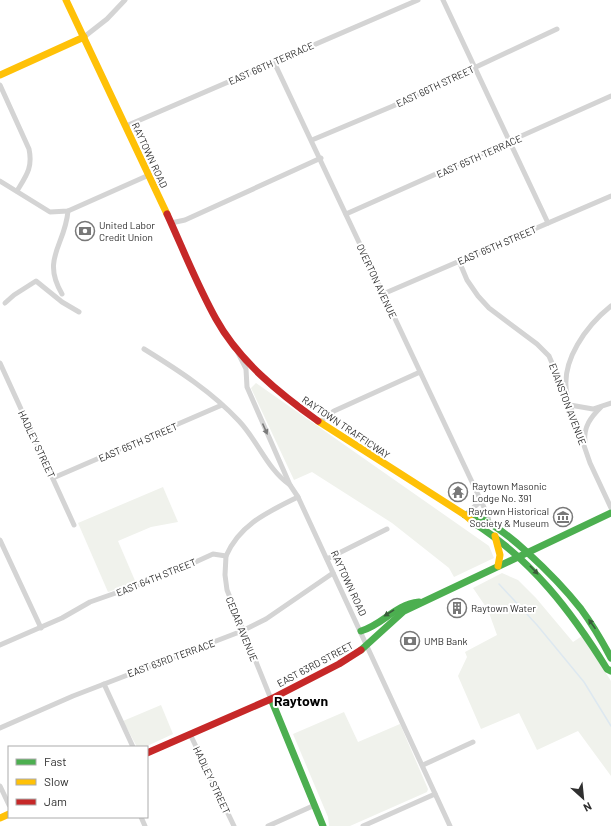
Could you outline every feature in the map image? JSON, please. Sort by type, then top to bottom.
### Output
[{"type":"main road","name":"RAYTOWN ROAD","points":[[66,0],[216,319]]},
{"type":"main road","points":[[0,75],[84,37]]},
{"type":"main road","name":"RAYTOWN TRAFFICWAY","points":[[216,319],[236,348],[272,385],[319,423],[465,515],[469,520],[521,556],[572,614],[608,669],[611,671]]},
{"type":"main road","name":"EAST 63RD STREET","points":[[148,753],[271,699],[339,664],[367,645],[404,611],[611,513]]},
{"type":"main road","name":"RAYTOWN TRAFFICWAY","points":[[465,515],[474,514],[489,523],[528,553],[568,592],[598,634],[611,658]]},
{"type":"main road","points":[[494,536],[501,551],[498,566]]},
{"type":"main road","points":[[361,631],[370,628],[383,617],[401,606],[412,602],[421,602]]},
{"type":"main road","points":[[271,699],[323,826]]},
{"type":"street","points":[[84,37],[107,19],[125,0]]},
{"type":"street","name":"EAST 66TH TERRACE","points":[[126,126],[418,0]]},
{"type":"street","points":[[443,0],[548,223]]},
{"type":"street","name":"EAST 66TH STREET","points":[[312,140],[475,68],[557,29]]},
{"type":"street","name":"OVERTON AVENUE","points":[[274,62],[321,158],[383,294],[481,500],[488,516],[489,523]]},
{"type":"street","points":[[0,85],[29,149],[31,158],[30,169],[17,191]]},
{"type":"street","name":"EAST 65TH TERRACE","points":[[346,214],[611,96]]},
{"type":"street","points":[[171,223],[192,216],[321,158]]},
{"type":"street","points":[[0,181],[50,212],[61,213],[148,175]]},
{"type":"street","name":"EAST 65TH STREET","points":[[383,294],[611,196]]},
{"type":"street","points":[[62,294],[55,282],[52,269],[55,255],[68,221],[68,211]]},
{"type":"street","name":"EVANSTON AVENUE","points":[[459,261],[467,280],[478,296],[489,308],[537,344],[549,356],[570,405],[585,449],[611,508]]},
{"type":"street","points":[[5,303],[14,294],[36,281],[62,302],[79,312]]},
{"type":"street","points":[[611,306],[596,319],[578,344],[569,367],[566,388],[570,405],[593,409],[611,403]]},
{"type":"street","name":"RAYTOWN ROAD","points":[[236,348],[246,369],[249,394],[290,485],[298,497],[361,631],[450,826]]},
{"type":"street","points":[[144,349],[206,391],[222,405],[240,422],[279,477],[290,485]]},
{"type":"street","name":"HADLEY STREET","points":[[0,363],[74,525]]},
{"type":"street","points":[[319,423],[334,411],[420,372]]},
{"type":"street","name":"EAST 65TH STREET","points":[[53,478],[222,405]]},
{"type":"street","points":[[585,449],[584,437],[586,427],[592,416],[603,406]]},
{"type":"street","points":[[226,556],[235,540],[249,524],[298,497]]},
{"type":"street","points":[[465,515],[481,500]]},
{"type":"street","points":[[327,559],[387,530]]},
{"type":"street","points":[[0,540],[41,628]]},
{"type":"street","name":"EAST 64TH STREET","points":[[0,645],[41,628],[90,602],[167,575],[213,554],[226,556]]},
{"type":"street","name":"CEDAR AVENUE","points":[[226,556],[225,575],[227,590],[242,631],[271,699]]},
{"type":"street","name":"EAST 63RD TERRACE","points":[[0,728],[104,684],[242,631],[266,619],[333,573]]},
{"type":"street","points":[[104,684],[133,746]]},
{"type":"street","name":"HADLEY STREET","points":[[190,734],[234,826]]},
{"type":"street","points":[[423,765],[473,742]]},
{"type":"street","points":[[0,786],[8,803]]},
{"type":"street","points":[[363,826],[435,794]]},
{"type":"street","points":[[268,826],[315,806]]},
{"type":"shaded area","points":[[256,383],[489,546],[494,558],[454,577],[449,568],[392,523],[312,472],[294,480],[251,388]]},
{"type":"shaded area","points":[[163,487],[178,522],[151,527],[118,541],[136,583],[108,592],[78,523]]},
{"type":"shaded area","points":[[502,573],[518,580],[536,598],[573,642],[582,636],[611,681],[611,776],[578,731],[537,750],[519,713],[481,729],[458,676],[467,657],[465,652],[497,635],[488,610],[473,588]]},
{"type":"shaded area","points":[[161,705],[173,734],[147,746],[136,746],[123,721]]},
{"type":"shaded area","points":[[344,712],[358,742],[400,724],[428,789],[427,792],[350,826],[329,826],[328,817],[293,734]]},
{"type":"waterway","points":[[499,584],[537,625],[584,682],[611,726]]},
{"type":"traffic: fast","points":[[361,650],[404,611],[611,513]]},
{"type":"traffic: fast","points":[[465,515],[478,517],[493,525],[527,552],[544,568],[581,609],[611,658]]},
{"type":"traffic: fast","points":[[474,523],[514,553],[549,588],[579,627],[607,669],[611,671]]},
{"type":"traffic: fast","points":[[361,631],[369,628],[403,607],[419,602]]},
{"type":"traffic: fast","points":[[271,699],[323,826]]},
{"type":"traffic: slow","points":[[66,0],[167,214]]},
{"type":"traffic: slow","points":[[0,75],[84,37]]},
{"type":"traffic: slow","points":[[318,421],[465,515],[474,523]]},
{"type":"traffic: slow","points":[[495,536],[500,555],[498,566]]},
{"type":"traffic: slow","points":[[0,818],[8,814]]},
{"type":"traffic: jam","points":[[167,214],[190,267],[225,334],[236,349],[261,376],[289,400],[318,421]]},
{"type":"traffic: jam","points":[[148,753],[271,699],[339,664],[361,650]]},
{"type":"place","name":"United Labor Credit Union","points":[[85,231]]},
{"type":"place","name":"Raytown Masonic Lodge No. 391","points":[[458,492]]},
{"type":"place","name":"Raytown Historical Society & Museum","points":[[563,517]]},
{"type":"place","name":"Raytown Water","points":[[457,608]]},
{"type":"place","name":"UMB Bank","points":[[410,641]]},
{"type":"district","name":"Raytown","points":[[301,700]]}]
